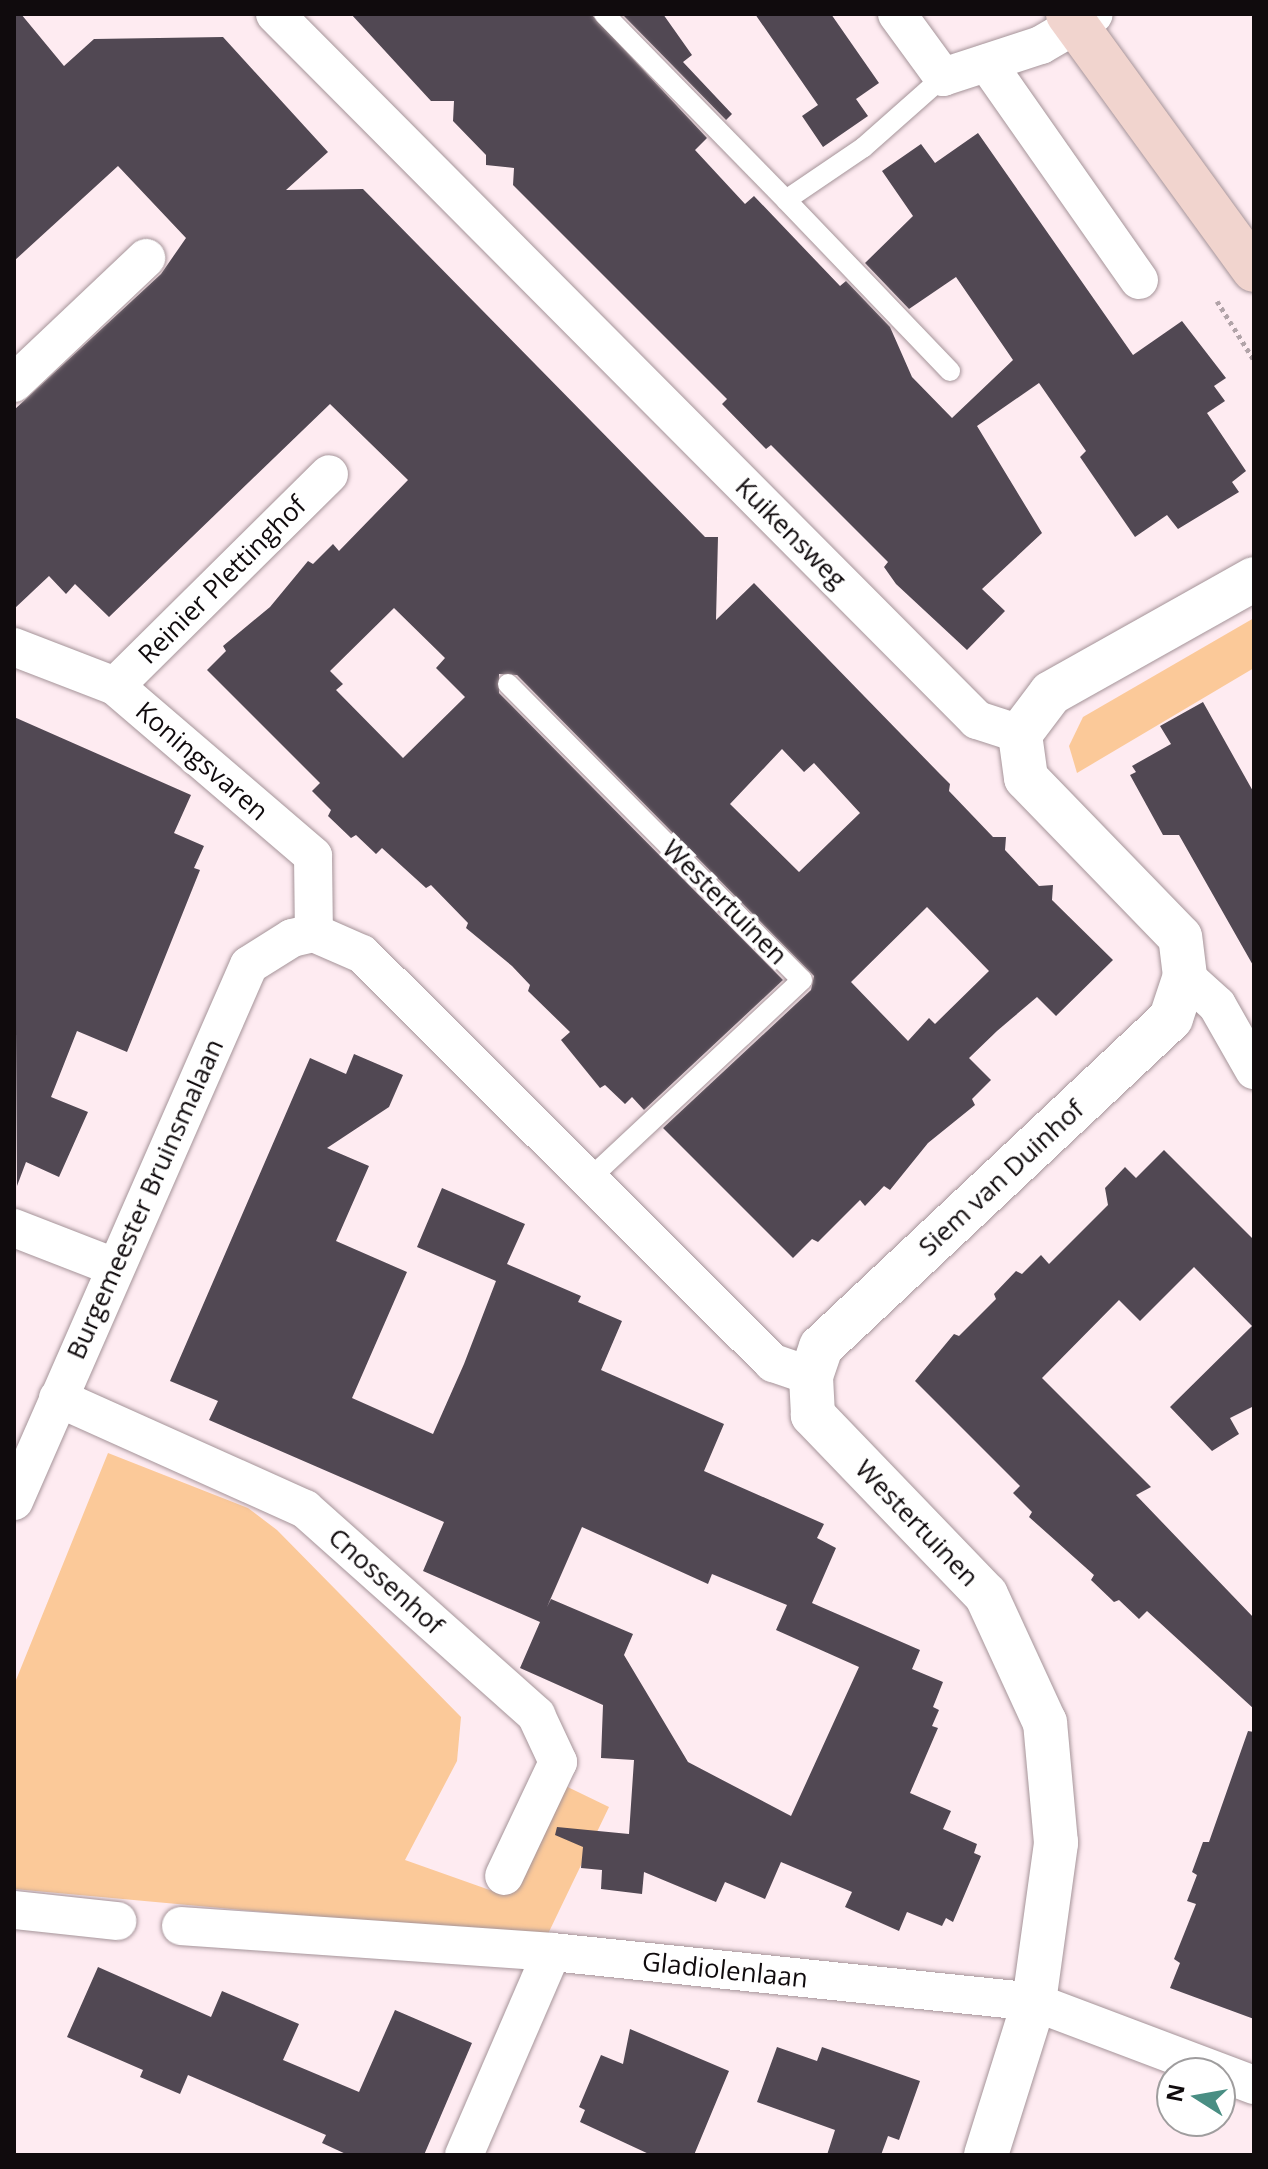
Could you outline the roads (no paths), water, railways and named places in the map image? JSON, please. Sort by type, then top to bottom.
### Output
[{"type":"main road","points":[[1079,18],[1251,259]]},
{"type":"street","name":"Kuikensweg","points":[[275,14],[977,720],[1020,734]]},
{"type":"street","points":[[897,14],[943,77],[1041,45],[1079,18]]},
{"type":"street","points":[[987,63],[1139,280]]},
{"type":"street","points":[[14,383],[146,258]]},
{"type":"street","name":"Reinier Plettinghof","points":[[115,686],[329,474]]},
{"type":"street","points":[[1254,579],[1051,693],[1020,734],[1026,778],[1180,937],[1185,976],[1217,1005],[1254,1070]]},
{"type":"street","name":"Koningsvaren","points":[[14,647],[115,686],[313,856],[314,933]]},
{"type":"street","points":[[314,933],[362,954],[773,1363],[811,1376]]},
{"type":"street","name":"Burgemeester Bruinsmalaan","points":[[14,1501],[112,1266],[249,965],[292,938],[314,933]]},
{"type":"street","name":"Siem van Duinhof","points":[[811,1376],[821,1347],[1171,1018],[1185,976]]},
{"type":"street","points":[[14,1228],[112,1266]]},
{"type":"street","name":"Westertuinen","points":[[811,1376],[813,1415],[986,1595],[1045,1723],[1056,1843],[1034,2002],[986,2155]]},
{"type":"street","name":"Cnossenhof","points":[[58,1398],[305,1509],[536,1715],[558,1762],[504,1876]]},
{"type":"street","points":[[14,1910],[117,1921]]},
{"type":"street","name":"Gladiolenlaan","points":[[181,1926],[552,1952],[1034,2002],[1254,2085]]},
{"type":"street","points":[[464,2155],[552,1952]]},
{"type":"lane","points":[[604,14],[950,371]]},
{"type":"lane","points":[[786,200],[864,147],[943,77]]},
{"type":"lane","name":"Westertuinen","points":[[508,684],[802,980],[587,1181]]}]
